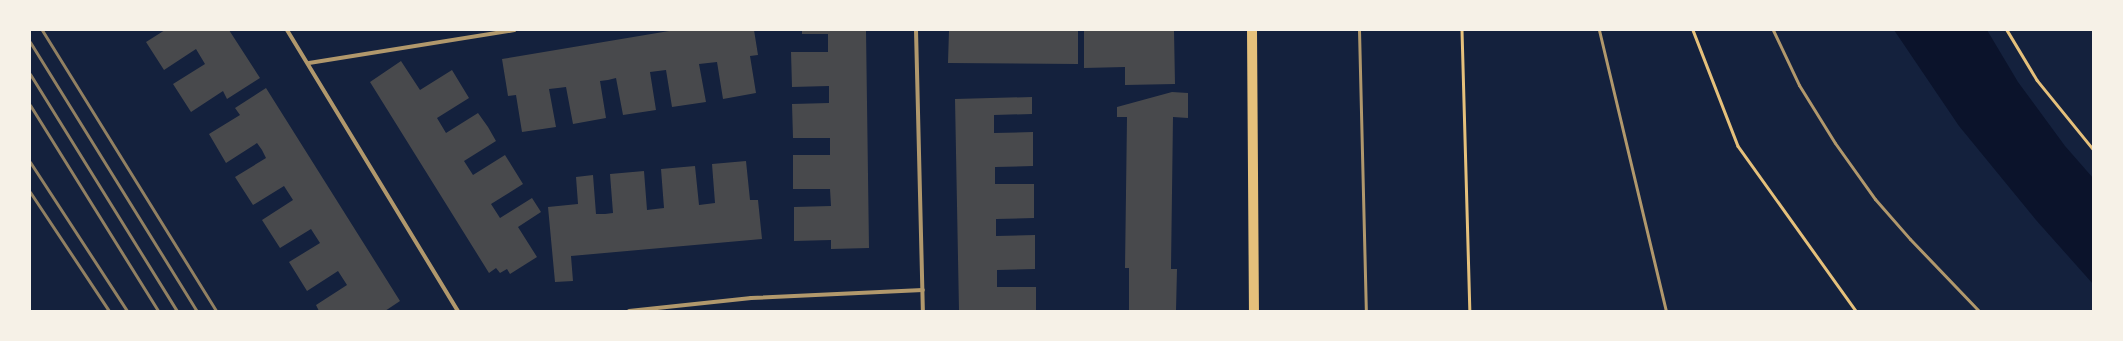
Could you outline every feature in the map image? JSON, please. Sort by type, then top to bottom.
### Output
[{"type":"main road","points":[[1252,30],[1254,311]]},
{"type":"street","points":[[287,30],[309,63],[458,311]]},
{"type":"street","points":[[309,63],[514,30]]},
{"type":"street","points":[[916,30],[923,311]]},
{"type":"street","points":[[629,311],[660,309],[751,298],[923,290]]},
{"type":"lane","points":[[1359,30],[1366,311]]},
{"type":"lane","points":[[1599,30],[1666,311]]},
{"type":"lane","points":[[1773,30],[1799,85],[1835,143],[1874,199],[1979,311]]},
{"type":"path","points":[[1462,30],[1470,311]]},
{"type":"path","points":[[1693,30],[1738,146],[1856,311]]},
{"type":"path","points":[[2007,30],[2037,80],[2093,149]]},
{"type":"water","points":[[1894,30],[1987,30],[2018,82],[2065,146],[2093,178],[2093,284],[2036,220],[1959,126]]},
{"type":"building","points":[[165,30],[229,30],[260,78],[227,99],[223,91],[191,112],[173,84],[205,64],[196,49],[164,70],[146,42]]},
{"type":"building","points":[[675,30],[754,30],[758,55],[750,56],[756,93],[723,99],[717,62],[699,64],[706,102],[672,107],[666,70],[650,72],[656,110],[623,115],[616,78],[600,81],[606,118],[573,124],[566,87],[549,89],[556,127],[522,132],[516,95],[508,96],[502,59]]},
{"type":"building","points":[[802,30],[866,30],[869,248],[831,249],[831,240],[794,241],[794,207],[831,206],[830,189],[793,189],[793,155],[830,155],[830,138],[793,138],[792,104],[829,103],[829,86],[792,87],[791,52],[828,52],[828,34],[802,34]]},
{"type":"building","points":[[949,30],[1078,30],[1078,64],[948,63]]},
{"type":"building","points":[[1084,30],[1174,30],[1175,84],[1125,85],[1125,67],[1084,68]]},
{"type":"building","points":[[401,61],[420,90],[452,70],[469,98],[437,118],[446,133],[478,113],[488,127],[496,141],[464,161],[473,175],[505,155],[523,184],[491,204],[500,218],[532,198],[541,212],[518,227],[537,257],[510,274],[507,269],[500,273],[496,268],[489,273],[370,82]]},
{"type":"building","points":[[266,88],[400,301],[385,311],[319,311],[316,305],[347,285],[338,271],[307,291],[289,262],[320,243],[311,229],[280,248],[262,220],[293,200],[284,186],[253,205],[235,177],[266,158],[262,150],[257,143],[226,163],[209,134],[240,115],[235,108]]},
{"type":"building","points":[[1172,92],[1188,93],[1188,118],[1173,117],[1171,269],[1177,269],[1176,311],[1129,311],[1129,268],[1125,268],[1127,117],[1117,117],[1117,107]]},
{"type":"building","points":[[1032,97],[1032,114],[994,115],[994,133],[1033,132],[1033,166],[995,167],[995,184],[1034,184],[1034,218],[996,219],[996,236],[1035,235],[1035,269],[997,270],[997,287],[1036,287],[1036,311],[959,311],[955,99]]},
{"type":"building","points":[[746,161],[750,200],[758,200],[762,239],[571,256],[573,281],[555,282],[548,207],[578,204],[576,177],[593,175],[596,214],[605,214],[613,213],[610,174],[644,171],[647,210],[664,208],[661,169],[695,166],[699,205],[715,203],[712,164]]},
{"type":"railway","points":[[42,30],[216,311]]},
{"type":"railway","points":[[30,42],[197,311]]},
{"type":"railway","points":[[30,74],[177,311]]},
{"type":"railway","points":[[30,105],[158,311]]},
{"type":"railway","points":[[30,162],[127,311]]},
{"type":"railway","points":[[30,192],[109,311]]}]
